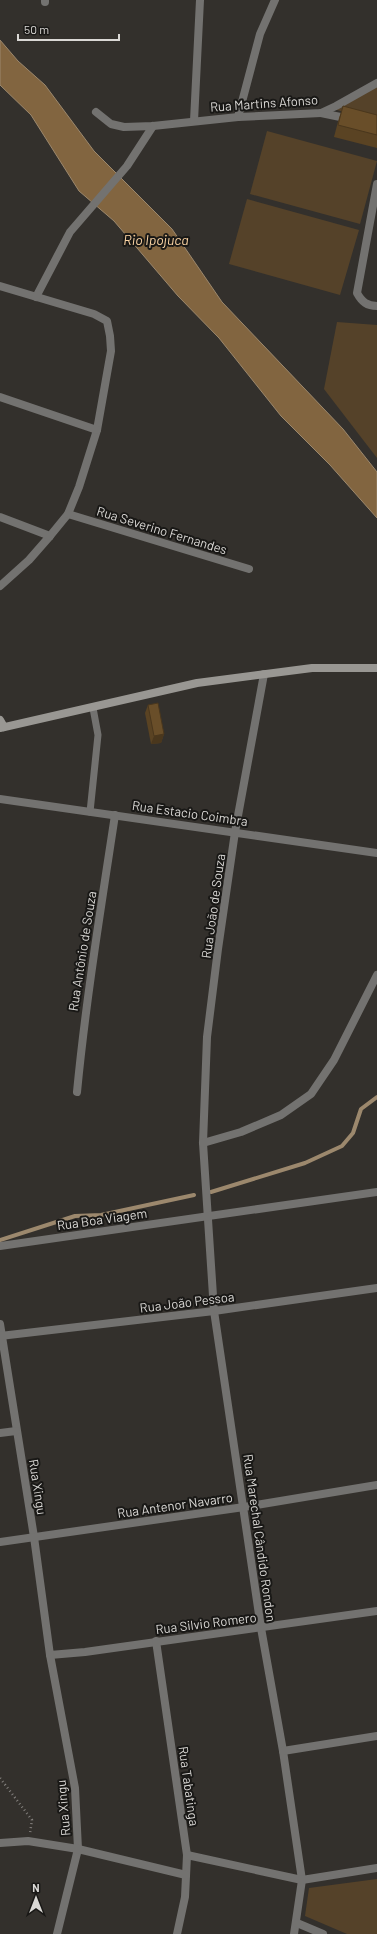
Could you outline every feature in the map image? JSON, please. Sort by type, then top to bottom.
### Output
[{"type":"street","points":[[194,121],[200,0]]},
{"type":"street","points":[[238,117],[260,34],[275,0]]},
{"type":"street","name":"Rua Martins Afonso","points":[[96,112],[105,121],[116,126],[153,126],[238,117],[321,112],[336,106],[377,83]]},
{"type":"street","points":[[321,112],[356,120]]},
{"type":"street","points":[[36,297],[70,232],[127,166],[153,126]]},
{"type":"street","points":[[377,184],[358,286],[360,300],[365,304],[377,306]]},
{"type":"street","points":[[0,286],[94,314],[107,321],[111,351],[97,430],[88,463],[68,514],[29,560],[0,586]]},
{"type":"street","points":[[0,397],[97,430]]},
{"type":"street","name":"Rua Severino Fernandes","points":[[68,514],[249,569]]},
{"type":"street","points":[[0,517],[50,536]]},
{"type":"street","points":[[1,725],[93,708],[197,683],[312,668],[377,668]]},
{"type":"street","name":"Rua João de Souza","points":[[203,1143],[207,1037],[235,832],[264,674]]},
{"type":"street","name":"Rua Estacio Coimbra","points":[[0,799],[377,853]]},
{"type":"street","name":"Rua Antônio de Souza","points":[[77,1092],[92,963],[115,815]]},
{"type":"street","points":[[203,1143],[241,1132],[281,1115],[311,1094],[334,1060],[377,975]]},
{"type":"street","name":"Rua Marechal Cândido Rondon","points":[[203,1143],[214,1311],[261,1628],[283,1751],[302,1880],[297,1923],[294,1934]]},
{"type":"street","name":"Rua Boa Viagem","points":[[0,1246],[377,1192]]},
{"type":"street","name":"Rua João Pessoa","points":[[1,1336],[214,1311],[377,1288]]},
{"type":"street","name":"Rua Xingu","points":[[0,1324],[34,1537],[50,1655],[75,1788],[78,1849],[56,1934]]},
{"type":"street","points":[[0,1434],[16,1431]]},
{"type":"street","name":"Rua Antenor Navarro","points":[[0,1542],[244,1507],[377,1485]]},
{"type":"street","name":"Rua Silvio Romero","points":[[50,1655],[86,1652],[377,1611]]},
{"type":"street","name":"Rua Tabatinga","points":[[156,1641],[187,1855],[185,1898],[177,1934]]},
{"type":"street","points":[[283,1751],[377,1736]]},
{"type":"street","points":[[0,1843],[28,1841],[78,1849],[186,1875]]},
{"type":"street","points":[[187,1855],[302,1880],[377,1868]]},
{"type":"street","points":[[297,1923],[324,1934]]},
{"type":"lane","points":[[90,812],[98,735],[93,708]]},
{"type":"path","points":[[0,1778],[32,1820],[28,1841]]},
{"type":"shaded area","points":[[377,85],[377,122],[334,109]]},
{"type":"shaded area","points":[[267,131],[377,161],[360,224],[250,194]]},
{"type":"shaded area","points":[[247,199],[359,230],[340,295],[229,264]]},
{"type":"shaded area","points":[[337,322],[377,325],[377,458],[324,389]]},
{"type":"shaded area","points":[[377,1879],[377,1934],[347,1934],[305,1916],[309,1888]]},
{"type":"water","name":"Rio Ipojuca","points":[[0,40],[18,61],[45,85],[94,151],[172,229],[222,302],[343,429],[377,472],[377,518],[330,465],[281,416],[219,338],[178,296],[114,221],[79,191],[31,115],[0,85]]},
{"type":"building","points":[[343,106],[377,115],[377,135],[338,125]]},
{"type":"building","points":[[158,703],[164,734],[154,736],[148,705]]},
{"type":"waterway","points":[[211,1192],[305,1163],[342,1146],[353,1133],[361,1109],[377,1097]]},
{"type":"waterway","points":[[0,1240],[75,1216],[101,1215],[194,1195]]}]
